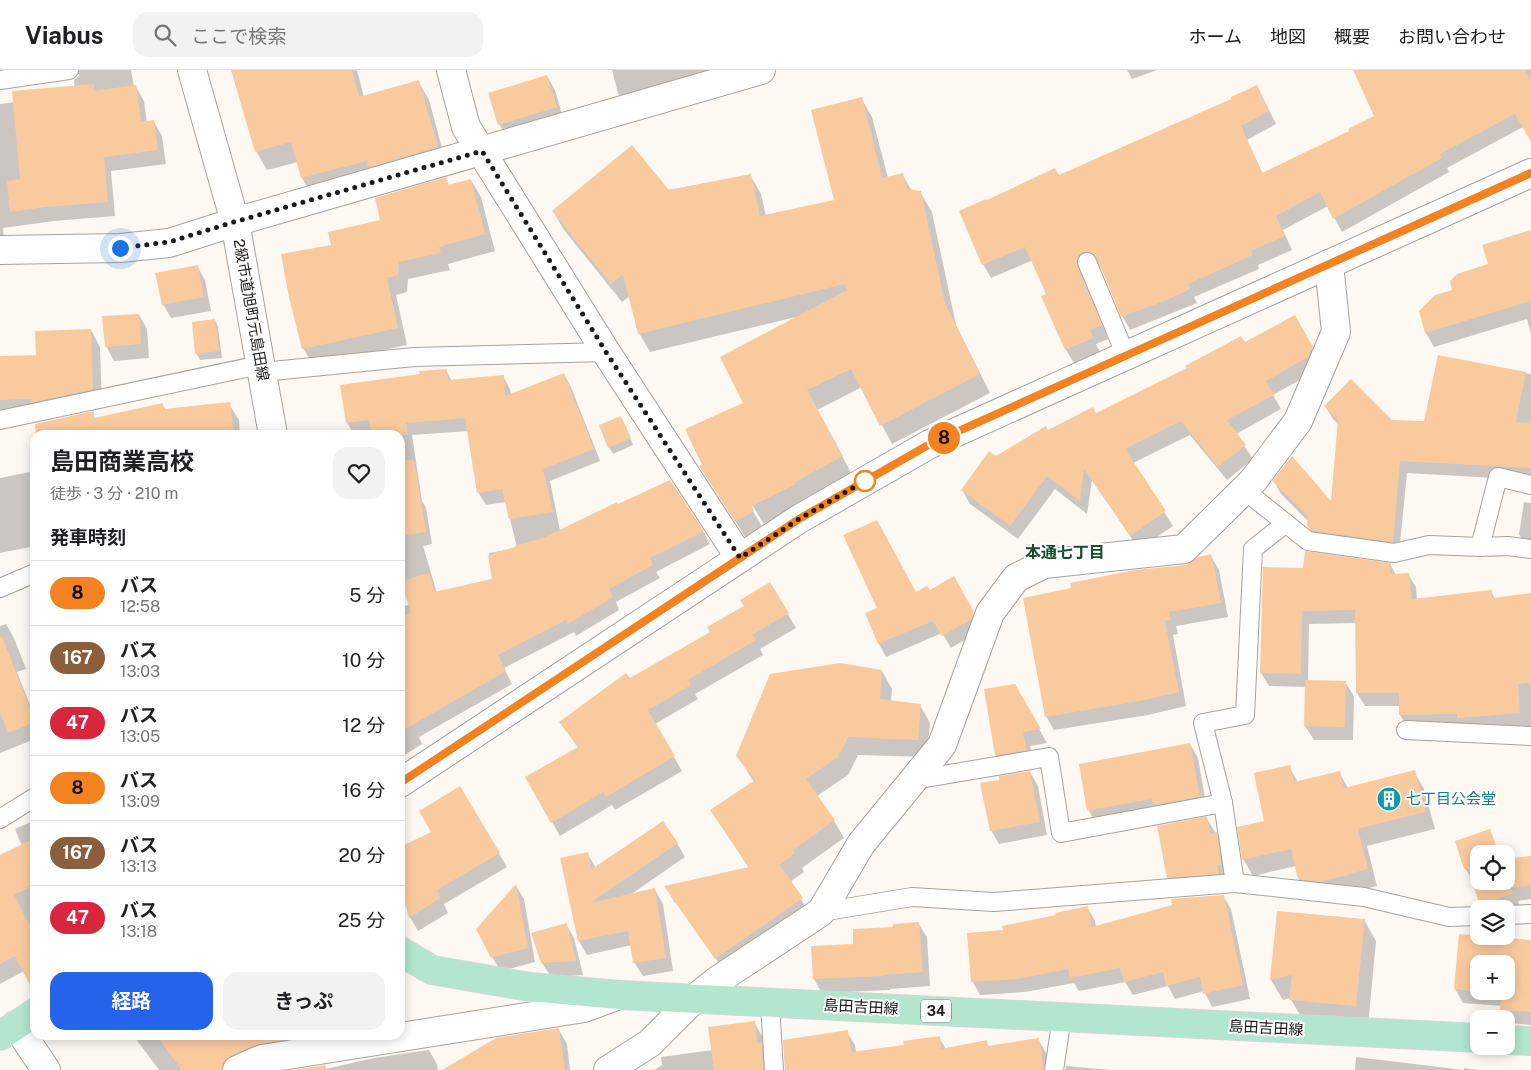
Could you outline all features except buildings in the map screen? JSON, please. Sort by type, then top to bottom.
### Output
[{"type":"main road","name":"島田吉田線","points":[[405,954],[432,970],[530,987],[619,995],[1470,1038]]},
{"type":"main road","points":[[1515,1040],[1531,1041]]},
{"type":"street","name":"2級市道旭町元島田線","points":[[192,70],[234,222],[272,430]]},
{"type":"street","points":[[451,70],[466,127],[606,352],[740,558]]},
{"type":"street","points":[[0,250],[120,248],[169,242],[761,70]]},
{"type":"street","points":[[405,780],[799,519],[930,444],[1531,173]]},
{"type":"street","points":[[608,1070],[650,1043],[694,999],[718,980],[821,912],[861,844],[942,745],[990,613],[1016,578],[1044,564],[1184,548],[1253,481],[1298,421],[1336,332],[1329,264]]},
{"type":"street","points":[[405,1036],[584,1008],[619,995]]},
{"type":"street","points":[[17,1025],[46,1070]]},
{"type":"street","points":[[237,1070],[262,1059],[382,1040]]},
{"type":"lane","points":[[0,80],[69,70]]},
{"type":"lane","points":[[1087,262],[1126,356]]},
{"type":"lane","points":[[0,420],[261,368],[414,357],[606,352]]},
{"type":"lane","points":[[1480,547],[1498,477],[1531,484]]},
{"type":"lane","points":[[1244,490],[1308,540],[1394,554],[1429,545],[1508,546],[1531,549]]},
{"type":"lane","points":[[1235,883],[1223,803],[1203,723],[1245,715],[1253,549],[1286,523]]},
{"type":"lane","points":[[0,588],[30,574]]},
{"type":"lane","points":[[1406,730],[1531,736]]},
{"type":"lane","points":[[914,780],[1050,757],[1061,833],[1223,803]]},
{"type":"lane","points":[[0,819],[30,800]]},
{"type":"lane","points":[[821,912],[912,897],[994,902],[1235,883],[1364,897],[1450,917],[1470,916]]},
{"type":"lane","points":[[1515,915],[1531,914]]},
{"type":"lane","points":[[770,1003],[774,1070]]},
{"type":"lane","points":[[1054,1070],[1062,1017]]},
{"type":"bus line","name":"8","points":[[405,778],[799,519],[930,444],[1531,173]]},
{"type":"place","name":"七丁目公会堂","points":[[1389,799]]},
{"type":"district","name":"本通七丁目","points":[[1065,552]]},
{"type":"route","points":[[120,248],[169,242],[482,151],[606,352],[740,558],[799,519],[865,481]]}]
